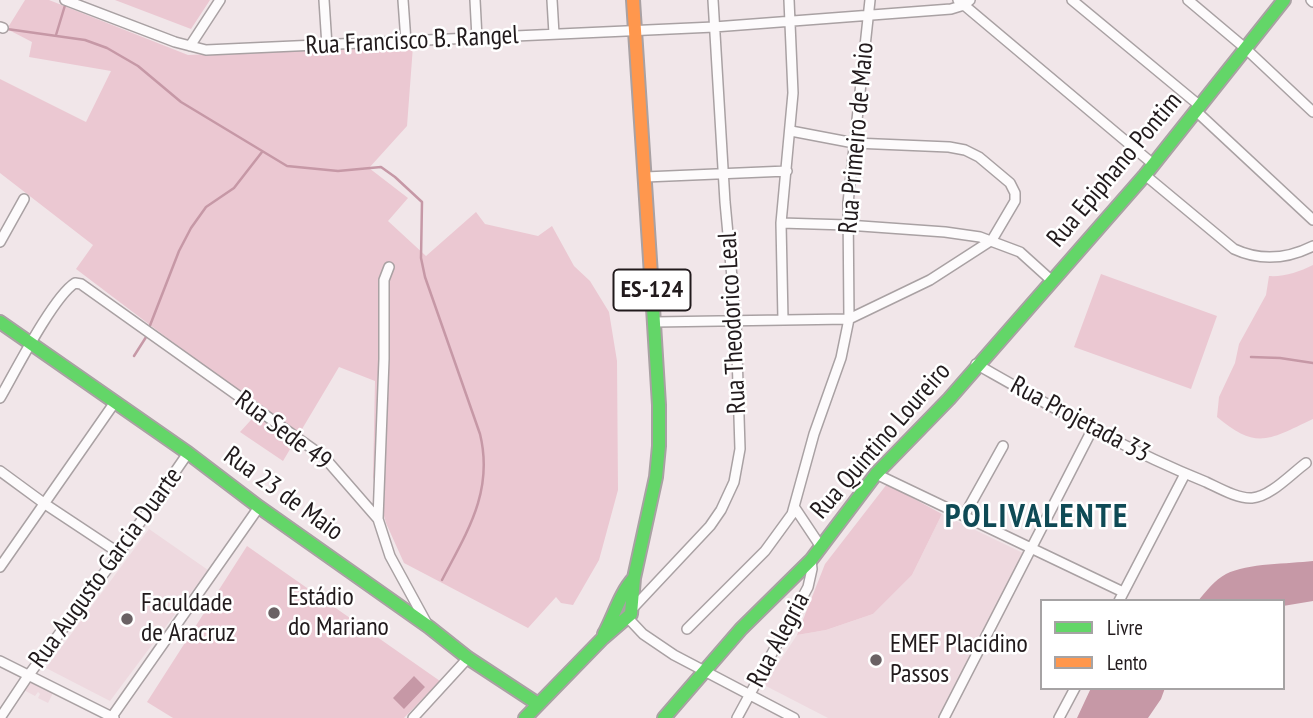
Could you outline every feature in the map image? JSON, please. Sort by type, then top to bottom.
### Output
[{"type":"street","name":"Rua Francisco B. Rangel","points":[[65,0],[206,50],[714,27],[951,9],[964,2]]},
{"type":"street","points":[[190,46],[220,0]]},
{"type":"street","points":[[324,0],[327,46]]},
{"type":"street","points":[[403,0],[406,42]]},
{"type":"street","points":[[475,0],[477,38]]},
{"type":"street","points":[[552,0],[554,34]]},
{"type":"street","name":"ES-124","points":[[525,718],[627,612],[626,587],[634,578],[653,496],[659,446],[634,0]]},
{"type":"street","name":"Rua Theodorico Leal","points":[[627,612],[710,526],[722,510],[734,482],[740,449],[736,321],[723,174],[713,0]]},
{"type":"street","points":[[783,320],[781,223],[793,93],[789,0]]},
{"type":"street","name":"Rua Primeiro de Maio","points":[[687,629],[765,551],[794,508],[814,434],[841,358],[849,319],[847,225],[870,0]]},
{"type":"street","points":[[1072,0],[1198,108],[1313,220]]},
{"type":"street","points":[[1188,0],[1245,48],[1313,112]]},
{"type":"street","name":"Rua Epiphano Pontim","points":[[976,365],[1149,169],[1283,0]]},
{"type":"street","points":[[964,2],[1234,249],[1254,257],[1280,256],[1313,246]]},
{"type":"street","points":[[654,323],[849,319],[930,279],[992,240],[1012,206],[1016,193],[1010,183],[979,157],[965,150],[854,143],[791,131]]},
{"type":"street","points":[[645,177],[787,171]]},
{"type":"street","points":[[0,242],[24,199]]},
{"type":"street","points":[[781,223],[945,232],[992,240],[1031,260],[1051,280]]},
{"type":"street","points":[[377,519],[384,359],[384,280],[389,267]]},
{"type":"street","name":"Rua Sede 49","points":[[31,344],[70,286],[75,283],[82,284],[324,457],[377,519],[390,556],[429,627]]},
{"type":"street","name":"Rua 23 de Maio","points":[[0,322],[188,453],[468,658],[538,704]]},
{"type":"street","points":[[0,398],[31,344]]},
{"type":"street","name":"Rua Projetada 33","points":[[976,365],[1092,430],[1234,494],[1253,498],[1270,491],[1306,463]]},
{"type":"street","name":"Rua Quintino Loureiro","points":[[664,718],[699,668],[811,560],[876,474],[949,399],[976,365]]},
{"type":"street","points":[[0,566],[115,402]]},
{"type":"street","points":[[944,718],[1092,430]]},
{"type":"street","points":[[964,516],[1003,446]]},
{"type":"street","name":"Rua Augusto Garcia Duarte","points":[[1,718],[28,676],[119,553],[188,453]]},
{"type":"street","points":[[0,471],[45,505],[119,553]]},
{"type":"street","points":[[876,474],[1121,596],[1185,474]]},
{"type":"street","points":[[0,661],[112,718],[259,507]]},
{"type":"street","name":"Rua Quintino Loureiro","points":[[794,508],[821,547]]},
{"type":"street","name":"Rua Alegria","points":[[737,718],[807,587],[811,560]]},
{"type":"street","points":[[627,612],[653,641],[794,718]]},
{"type":"street","points":[[413,718],[468,658]]},
{"type":"street","points":[[1059,718],[1074,690]]},
{"type":"shaded area","points":[[25,0],[49,0],[188,55],[413,46],[407,126],[369,168],[408,198],[388,221],[426,256],[476,212],[485,224],[538,236],[552,226],[574,266],[590,281],[609,312],[617,361],[618,490],[599,560],[573,605],[561,603],[556,597],[528,628],[404,563],[386,523],[373,477],[375,381],[339,367],[283,461],[240,432],[261,409],[76,269],[93,245],[0,173],[0,79],[86,122],[111,71],[29,57],[32,42],[7,29]]},
{"type":"shaded area","points":[[115,0],[210,0],[191,29]]},
{"type":"shaded area","points":[[1313,265],[1313,419],[1274,436],[1254,438],[1243,434],[1217,417],[1219,397],[1235,363],[1239,344],[1266,295],[1269,276],[1280,276]]},
{"type":"shaded area","points":[[1101,274],[1217,316],[1191,389],[1074,347]]},
{"type":"shaded area","points":[[887,484],[942,514],[912,575],[873,614],[826,630],[797,635],[825,564]]},
{"type":"shaded area","name":"EMEF Placidino Passos","points":[[942,514],[1025,554],[940,718],[828,718],[764,685],[797,635],[826,630],[873,614],[912,575]]},
{"type":"shaded area","name":"Faculdade de Aracruz","points":[[149,529],[208,570],[110,701],[46,668]]},
{"type":"shaded area","name":"Estádio do Mariano","points":[[247,546],[440,681],[404,718],[173,718],[147,702]]},
{"type":"shaded area","points":[[1313,561],[1313,601],[1285,606],[1285,599],[1200,599],[1226,574],[1257,566]]},
{"type":"shaded area","points":[[414,676],[425,687],[404,709],[393,698]]},
{"type":"shaded area","points":[[28,679],[54,691],[48,703],[38,698],[38,692],[35,696],[20,688]]},
{"type":"shaded area","points":[[1090,690],[1164,690],[1148,718],[1077,718]]},
{"type":"waterway","points":[[56,35],[66,2]]},
{"type":"waterway","points":[[7,29],[85,40],[107,48],[138,66],[181,102],[287,166],[338,171],[381,167],[422,202],[421,258],[425,277],[480,434],[483,455],[481,493],[476,510],[442,580]]},
{"type":"waterway","points":[[149,328],[179,251],[191,228],[206,207],[234,188],[262,152]]},
{"type":"waterway","points":[[134,356],[148,334]]},
{"type":"waterway","points":[[1251,357],[1313,363]]},
{"type":"traffic: fast","points":[[664,718],[741,629],[811,560],[876,474],[949,399],[1145,175],[1284,0]]},
{"type":"traffic: fast","points":[[525,718],[602,639],[631,614],[634,578],[656,477],[659,446],[651,275]]},
{"type":"traffic: fast","points":[[0,322],[188,453],[468,658],[538,704]]},
{"type":"traffic: fast","points":[[604,634],[634,578]]},
{"type":"traffic: slow","points":[[633,0],[651,275]]},
{"type":"place","name":"Estádio do Mariano","points":[[274,613]]},
{"type":"place","name":"Faculdade de Aracruz","points":[[127,619]]},
{"type":"place","name":"EMEF Placidino Passos","points":[[876,660]]},
{"type":"district","name":"POLIVALENTE","points":[[1037,518]]}]
